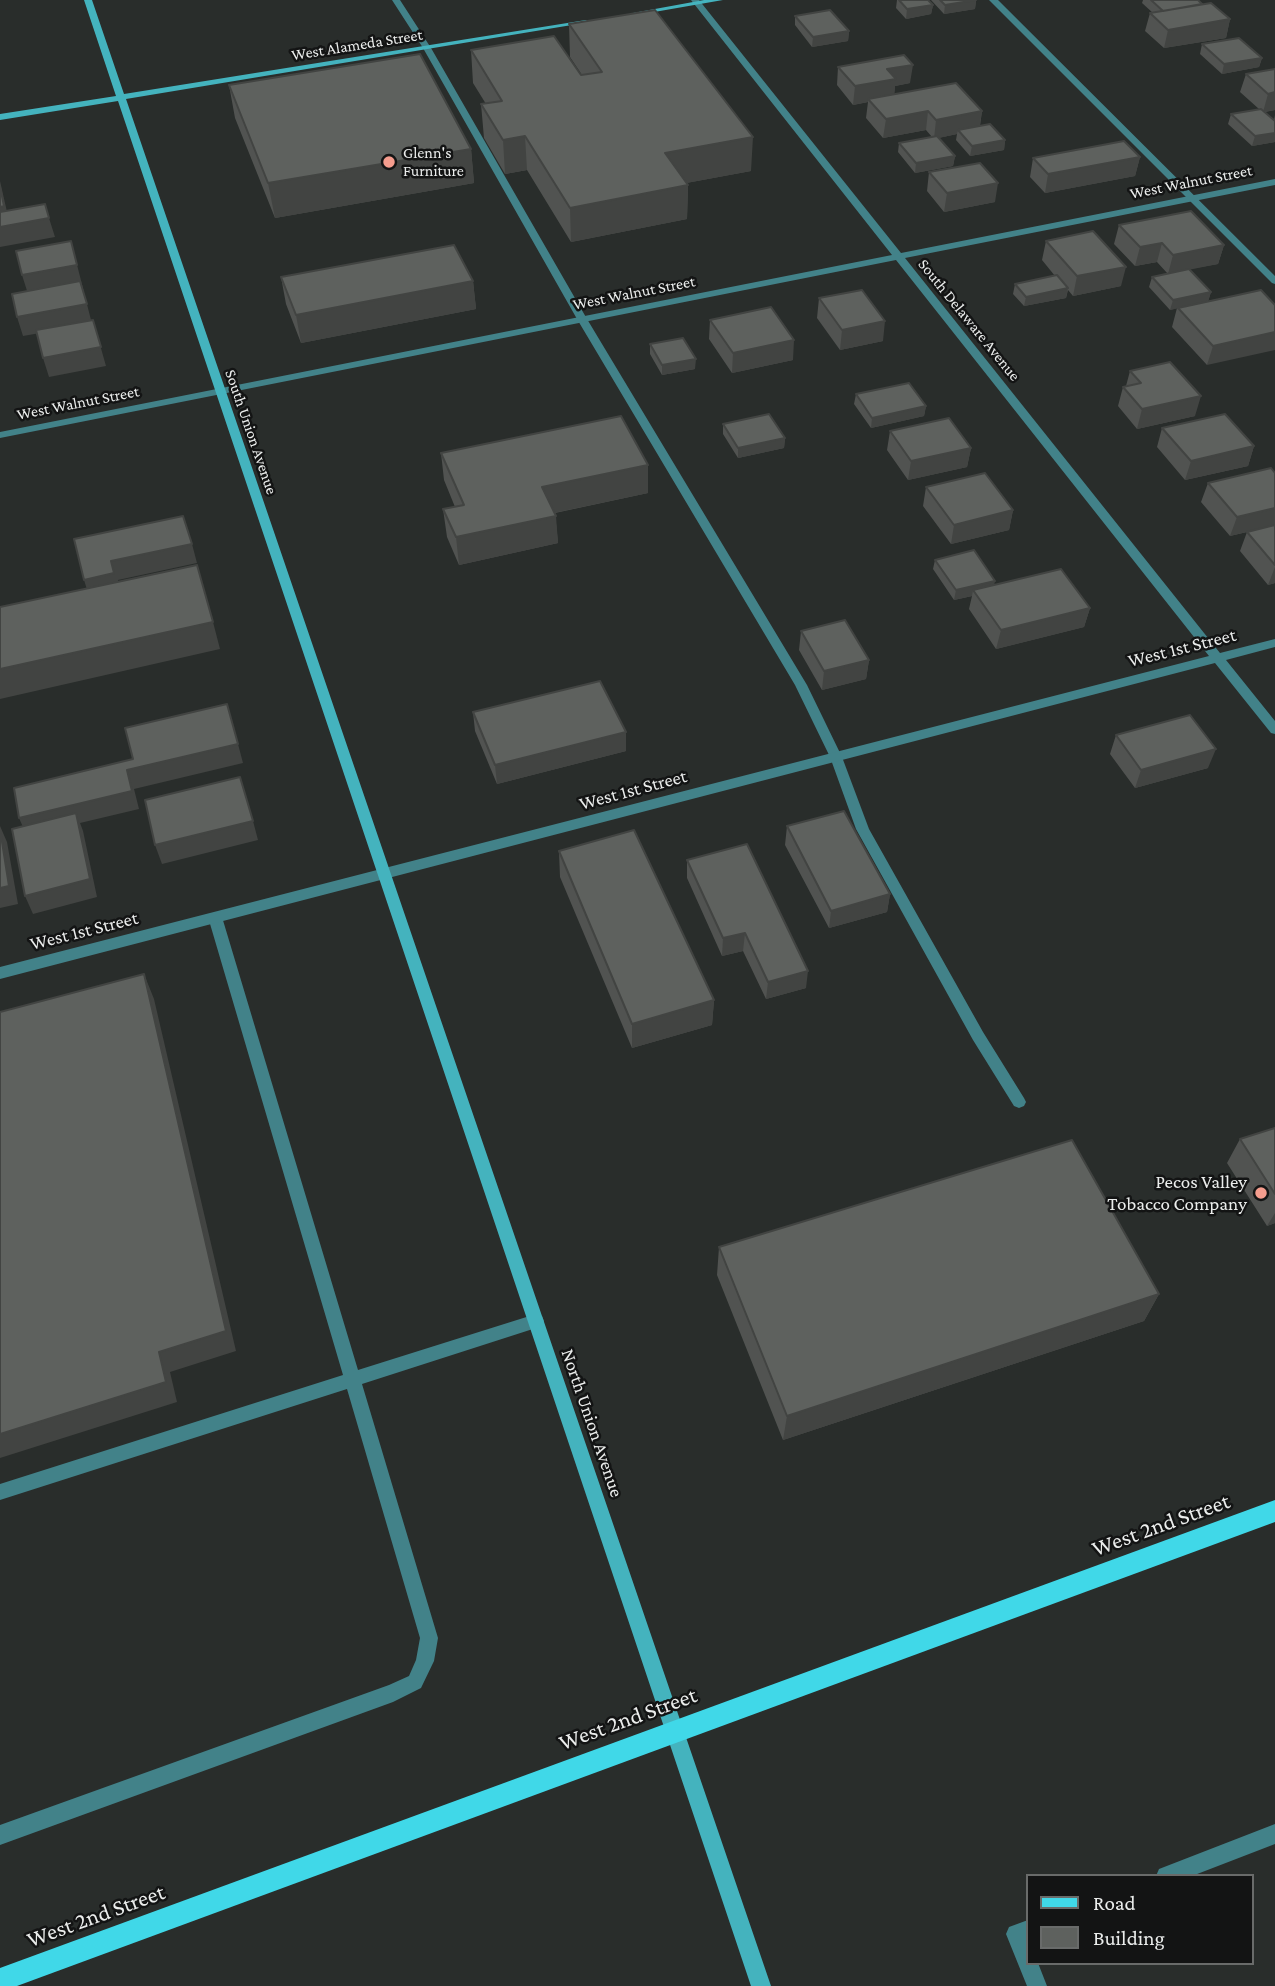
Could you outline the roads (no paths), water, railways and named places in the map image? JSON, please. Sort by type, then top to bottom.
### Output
[{"type":"main road","name":"South Union Avenue","points":[[88,0],[384,874]]},
{"type":"main road","points":[[630,15],[719,0]]},
{"type":"main road","name":"West Alameda Street","points":[[0,117],[603,19]]},
{"type":"main road","name":"North Union Avenue","points":[[384,874],[761,1986]]},
{"type":"main road","name":"West 2nd Street","points":[[12,1980],[674,1730],[1275,1511]]},
{"type":"street","points":[[396,0],[427,48],[582,319],[801,685],[836,757],[863,830],[978,1036],[1019,1101]]},
{"type":"street","points":[[993,0],[1275,281]]},
{"type":"street","name":"South Delaware Avenue","points":[[697,2],[1275,730]]},
{"type":"street","name":"West Walnut Street","points":[[0,435],[1275,182]]},
{"type":"street","name":"West 1st Street","points":[[0,973],[1275,643]]},
{"type":"street","points":[[0,1835],[355,1707],[415,1682],[425,1661],[429,1638],[215,917]]},
{"type":"street","points":[[0,1492],[536,1321]]},
{"type":"street","points":[[1177,1874],[1199,1870],[1275,1835]]},
{"type":"street","points":[[1026,1931],[1016,1934],[1026,1959]]},
{"type":"street","points":[[1029,1965],[1037,1986]]},
{"type":"place","name":"Glenn's Furniture","points":[[389,162]]},
{"type":"place","name":"Pecos Valley Tobacco Company","points":[[1261,1193]]}]
